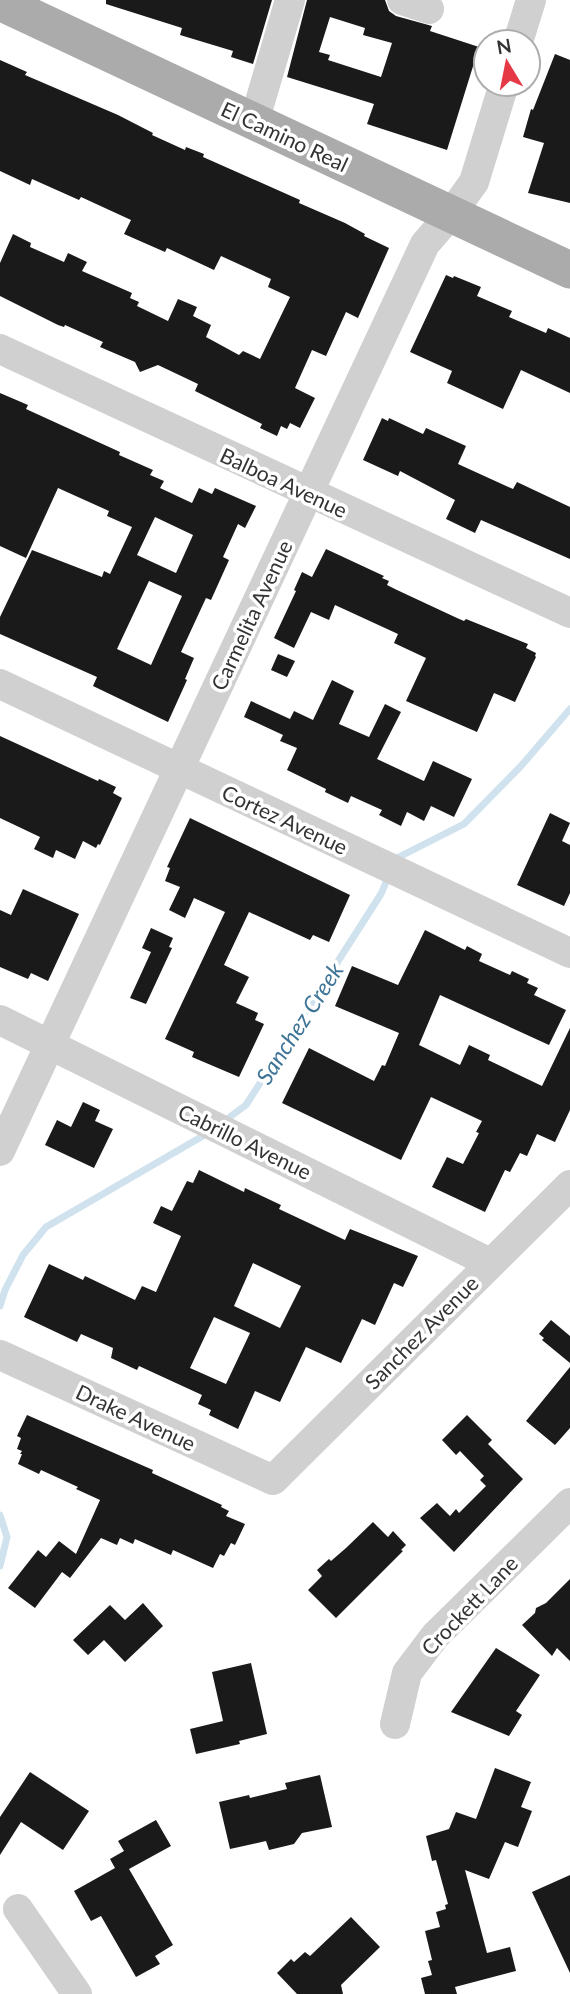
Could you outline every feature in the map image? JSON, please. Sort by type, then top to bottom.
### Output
[{"type":"main road","name":"El Camino Real","points":[[0,2],[570,270]]},
{"type":"street","points":[[254,122],[290,0]]},
{"type":"street","points":[[522,28],[531,0]]},
{"type":"street","name":"Carmelita Avenue","points":[[0,1151],[425,244],[474,182],[500,98]]},
{"type":"street","name":"Balboa Avenue","points":[[0,349],[570,613]]},
{"type":"street","name":"Cortez Avenue","points":[[0,684],[570,953]]},
{"type":"street","name":"Cabrillo Avenue","points":[[0,1020],[490,1263]]},
{"type":"street","name":"Sanchez Avenue","points":[[273,1480],[570,1185]]},
{"type":"street","name":"Drake Avenue","points":[[3,1356],[273,1480]]},
{"type":"street","name":"Crockett Lane","points":[[395,1724],[407,1673],[435,1636],[570,1503]]},
{"type":"street","points":[[18,1909],[76,1994]]},
{"type":"building","points":[[106,0],[272,0],[253,64],[231,57],[233,51],[180,35],[182,28],[106,4]]},
{"type":"building","points":[[307,0],[385,0],[389,11],[396,16],[432,26],[430,31],[472,45],[472,70],[447,150],[367,124],[374,104],[287,77]],"holes":[[[330,17],[365,28],[363,35],[392,43],[381,77],[328,60],[330,55],[319,52]]]},
{"type":"building","points":[[555,54],[570,60],[570,203],[528,193],[544,143],[523,137],[531,109],[533,110],[538,98],[542,98],[542,87]]},
{"type":"building","points":[[0,60],[27,72],[25,75],[118,115],[153,133],[152,135],[185,150],[186,147],[204,154],[203,157],[300,200],[299,203],[345,223],[389,248],[358,318],[346,312],[326,356],[312,350],[295,388],[315,398],[300,428],[290,423],[287,429],[281,426],[277,436],[260,428],[262,424],[195,391],[198,384],[158,365],[140,372],[135,362],[100,347],[103,342],[65,325],[58,325],[0,296],[0,263],[13,234],[31,243],[30,247],[64,262],[68,253],[87,262],[82,271],[132,293],[130,298],[139,302],[137,306],[168,321],[178,299],[197,307],[193,316],[211,325],[206,337],[239,355],[243,351],[260,359],[290,297],[268,287],[271,279],[221,256],[214,270],[167,248],[165,252],[124,234],[131,220],[81,197],[79,200],[32,179],[30,185],[0,171]]},
{"type":"building","points":[[446,275],[481,287],[477,296],[512,311],[509,317],[546,333],[548,328],[570,338],[570,393],[521,370],[503,409],[447,383],[452,371],[410,352]]},
{"type":"building","points":[[0,393],[28,405],[26,409],[153,470],[150,475],[164,481],[160,488],[192,503],[199,488],[212,494],[215,488],[256,506],[245,528],[238,524],[223,557],[229,560],[211,600],[206,598],[181,652],[194,658],[168,722],[93,686],[97,677],[0,634],[0,617],[32,550],[102,577],[104,571],[110,574],[132,527],[107,516],[109,511],[58,488],[26,558],[0,546]],"holes":[[[155,517],[193,535],[176,573],[137,555]],[[149,581],[182,596],[151,665],[117,649]]]},
{"type":"building","points":[[382,418],[388,421],[389,418],[423,434],[426,428],[466,446],[458,464],[513,489],[517,482],[570,507],[570,559],[481,520],[475,533],[446,519],[455,500],[400,471],[398,476],[363,460]]},
{"type":"building","points":[[326,549],[384,576],[382,578],[389,581],[387,585],[397,590],[464,621],[466,619],[528,644],[526,648],[536,653],[536,657],[515,702],[494,693],[477,732],[406,701],[426,658],[394,643],[398,634],[335,605],[329,620],[311,612],[294,648],[274,638],[302,572],[312,577]]},
{"type":"building","points":[[278,654],[295,661],[287,677],[271,670]]},
{"type":"building","points":[[332,680],[354,691],[339,724],[369,737],[385,704],[401,712],[377,759],[424,781],[433,761],[472,779],[454,817],[431,806],[424,821],[407,812],[401,826],[379,815],[382,810],[351,796],[348,803],[287,770],[297,748],[280,741],[283,735],[244,717],[251,701],[290,719],[294,711],[313,720]]},
{"type":"building","points":[[0,736],[116,787],[113,793],[122,798],[100,845],[96,848],[83,841],[75,859],[56,850],[53,858],[34,849],[40,837],[0,818]]},
{"type":"building","points":[[550,813],[570,823],[562,841],[570,845],[570,893],[564,906],[517,885]]},
{"type":"building","points":[[190,818],[350,895],[329,942],[313,935],[310,940],[249,912],[224,965],[249,977],[236,1003],[258,1013],[255,1020],[264,1024],[239,1077],[192,1057],[194,1052],[165,1039],[225,912],[194,898],[185,918],[169,910],[180,887],[165,881],[170,868],[167,867]]},
{"type":"building","points":[[23,889],[79,914],[48,981],[31,973],[28,979],[0,967],[0,910],[11,915]]},
{"type":"building","points":[[151,928],[173,938],[169,947],[172,948],[146,1004],[130,998],[151,952],[142,948]]},
{"type":"building","points":[[425,930],[465,950],[467,946],[482,954],[479,961],[510,975],[512,971],[529,979],[527,983],[538,988],[534,995],[566,1010],[549,1045],[440,995],[419,1045],[460,1065],[469,1045],[490,1055],[488,1060],[542,1086],[570,1028],[570,1110],[555,1142],[537,1134],[527,1156],[520,1153],[510,1172],[505,1170],[485,1212],[432,1187],[447,1157],[463,1164],[479,1133],[476,1132],[482,1121],[431,1097],[401,1160],[282,1103],[309,1048],[374,1081],[382,1065],[385,1066],[399,1033],[335,1006],[352,966],[398,985]]},
{"type":"building","points":[[83,1102],[100,1110],[95,1121],[113,1129],[94,1168],[45,1145],[57,1120],[71,1127]]},
{"type":"building","points":[[199,1170],[244,1192],[245,1188],[281,1205],[279,1209],[345,1240],[350,1229],[418,1256],[403,1287],[394,1283],[375,1325],[362,1319],[341,1363],[306,1347],[280,1402],[255,1391],[238,1429],[209,1415],[211,1410],[198,1404],[202,1395],[139,1366],[137,1370],[111,1358],[113,1348],[81,1334],[77,1342],[24,1317],[49,1264],[83,1280],[85,1276],[135,1300],[142,1286],[156,1292],[181,1236],[153,1223],[161,1206],[172,1211],[187,1181],[193,1183]],"holes":[[[253,1263],[301,1286],[280,1328],[234,1306]],[[214,1317],[250,1333],[226,1384],[190,1368]]]},
{"type":"building","points":[[551,1320],[570,1336],[570,1363],[542,1340],[544,1338],[539,1334]]},
{"type":"building","points":[[570,1367],[570,1428],[555,1445],[526,1421]]},
{"type":"building","points":[[27,1415],[153,1470],[152,1473],[222,1505],[221,1507],[229,1511],[226,1516],[245,1524],[235,1545],[231,1543],[224,1556],[220,1554],[213,1568],[173,1550],[171,1555],[135,1539],[133,1544],[120,1538],[117,1545],[101,1538],[70,1578],[62,1572],[35,1608],[8,1588],[38,1550],[46,1557],[59,1541],[76,1554],[100,1500],[41,1470],[39,1474],[18,1464],[22,1451],[17,1449],[21,1438],[17,1436]]},
{"type":"building","points":[[467,1415],[492,1440],[488,1444],[523,1479],[454,1552],[420,1518],[437,1503],[450,1516],[456,1509],[459,1513],[486,1486],[480,1480],[484,1476],[460,1451],[456,1455],[442,1440]]},
{"type":"building","points":[[373,1522],[388,1537],[393,1531],[406,1545],[336,1618],[308,1590],[322,1576],[317,1570],[329,1559],[331,1561]]},
{"type":"building","points":[[570,1579],[570,1661],[557,1648],[552,1656],[522,1625],[535,1613],[536,1608],[546,1603]]},
{"type":"building","points":[[143,1603],[163,1626],[125,1662],[104,1640],[88,1655],[73,1640],[110,1605],[125,1620]]},
{"type":"building","points":[[496,1648],[540,1675],[516,1711],[522,1715],[509,1736],[451,1712]]},
{"type":"building","points":[[251,1663],[267,1734],[239,1741],[240,1744],[196,1754],[190,1729],[223,1721],[212,1672]]},
{"type":"building","points":[[495,1768],[531,1782],[521,1807],[532,1811],[518,1847],[505,1842],[489,1879],[465,1870],[487,1953],[510,1947],[516,1971],[455,1987],[457,1994],[425,1994],[421,1978],[432,1975],[428,1961],[432,1960],[425,1931],[440,1927],[436,1912],[446,1909],[445,1905],[448,1904],[436,1860],[432,1861],[426,1836],[449,1829],[456,1812],[476,1819]]},
{"type":"building","points":[[30,1772],[89,1811],[63,1850],[21,1822],[0,1855],[0,1817]]},
{"type":"building","points":[[320,1775],[332,1827],[302,1833],[294,1844],[269,1850],[266,1841],[230,1849],[219,1802],[287,1789],[285,1783]]},
{"type":"building","points":[[156,1820],[171,1846],[129,1869],[173,1945],[155,1956],[160,1964],[136,1977],[101,1916],[91,1921],[74,1891],[115,1868],[110,1859],[124,1851],[118,1841]]},
{"type":"building","points":[[570,1875],[570,1973],[532,1892]]},
{"type":"building","points":[[351,1917],[380,1947],[341,1985],[343,1994],[297,1994],[277,1973],[291,1959],[294,1962],[305,1952],[310,1956]]},
{"type":"waterway","name":"Sanchez Creek","points":[[396,861],[397,858],[464,824],[521,766],[570,709]]},
{"type":"waterway","name":"Sanchez Creek","points":[[223,1122],[246,1105],[381,894],[389,875]]},
{"type":"waterway","name":"Sanchez Creek","points":[[0,1306],[23,1255],[46,1227],[208,1133]]},
{"type":"waterway","name":"Sanchez Creek","points":[[0,1515],[7,1537],[0,1566]]}]
